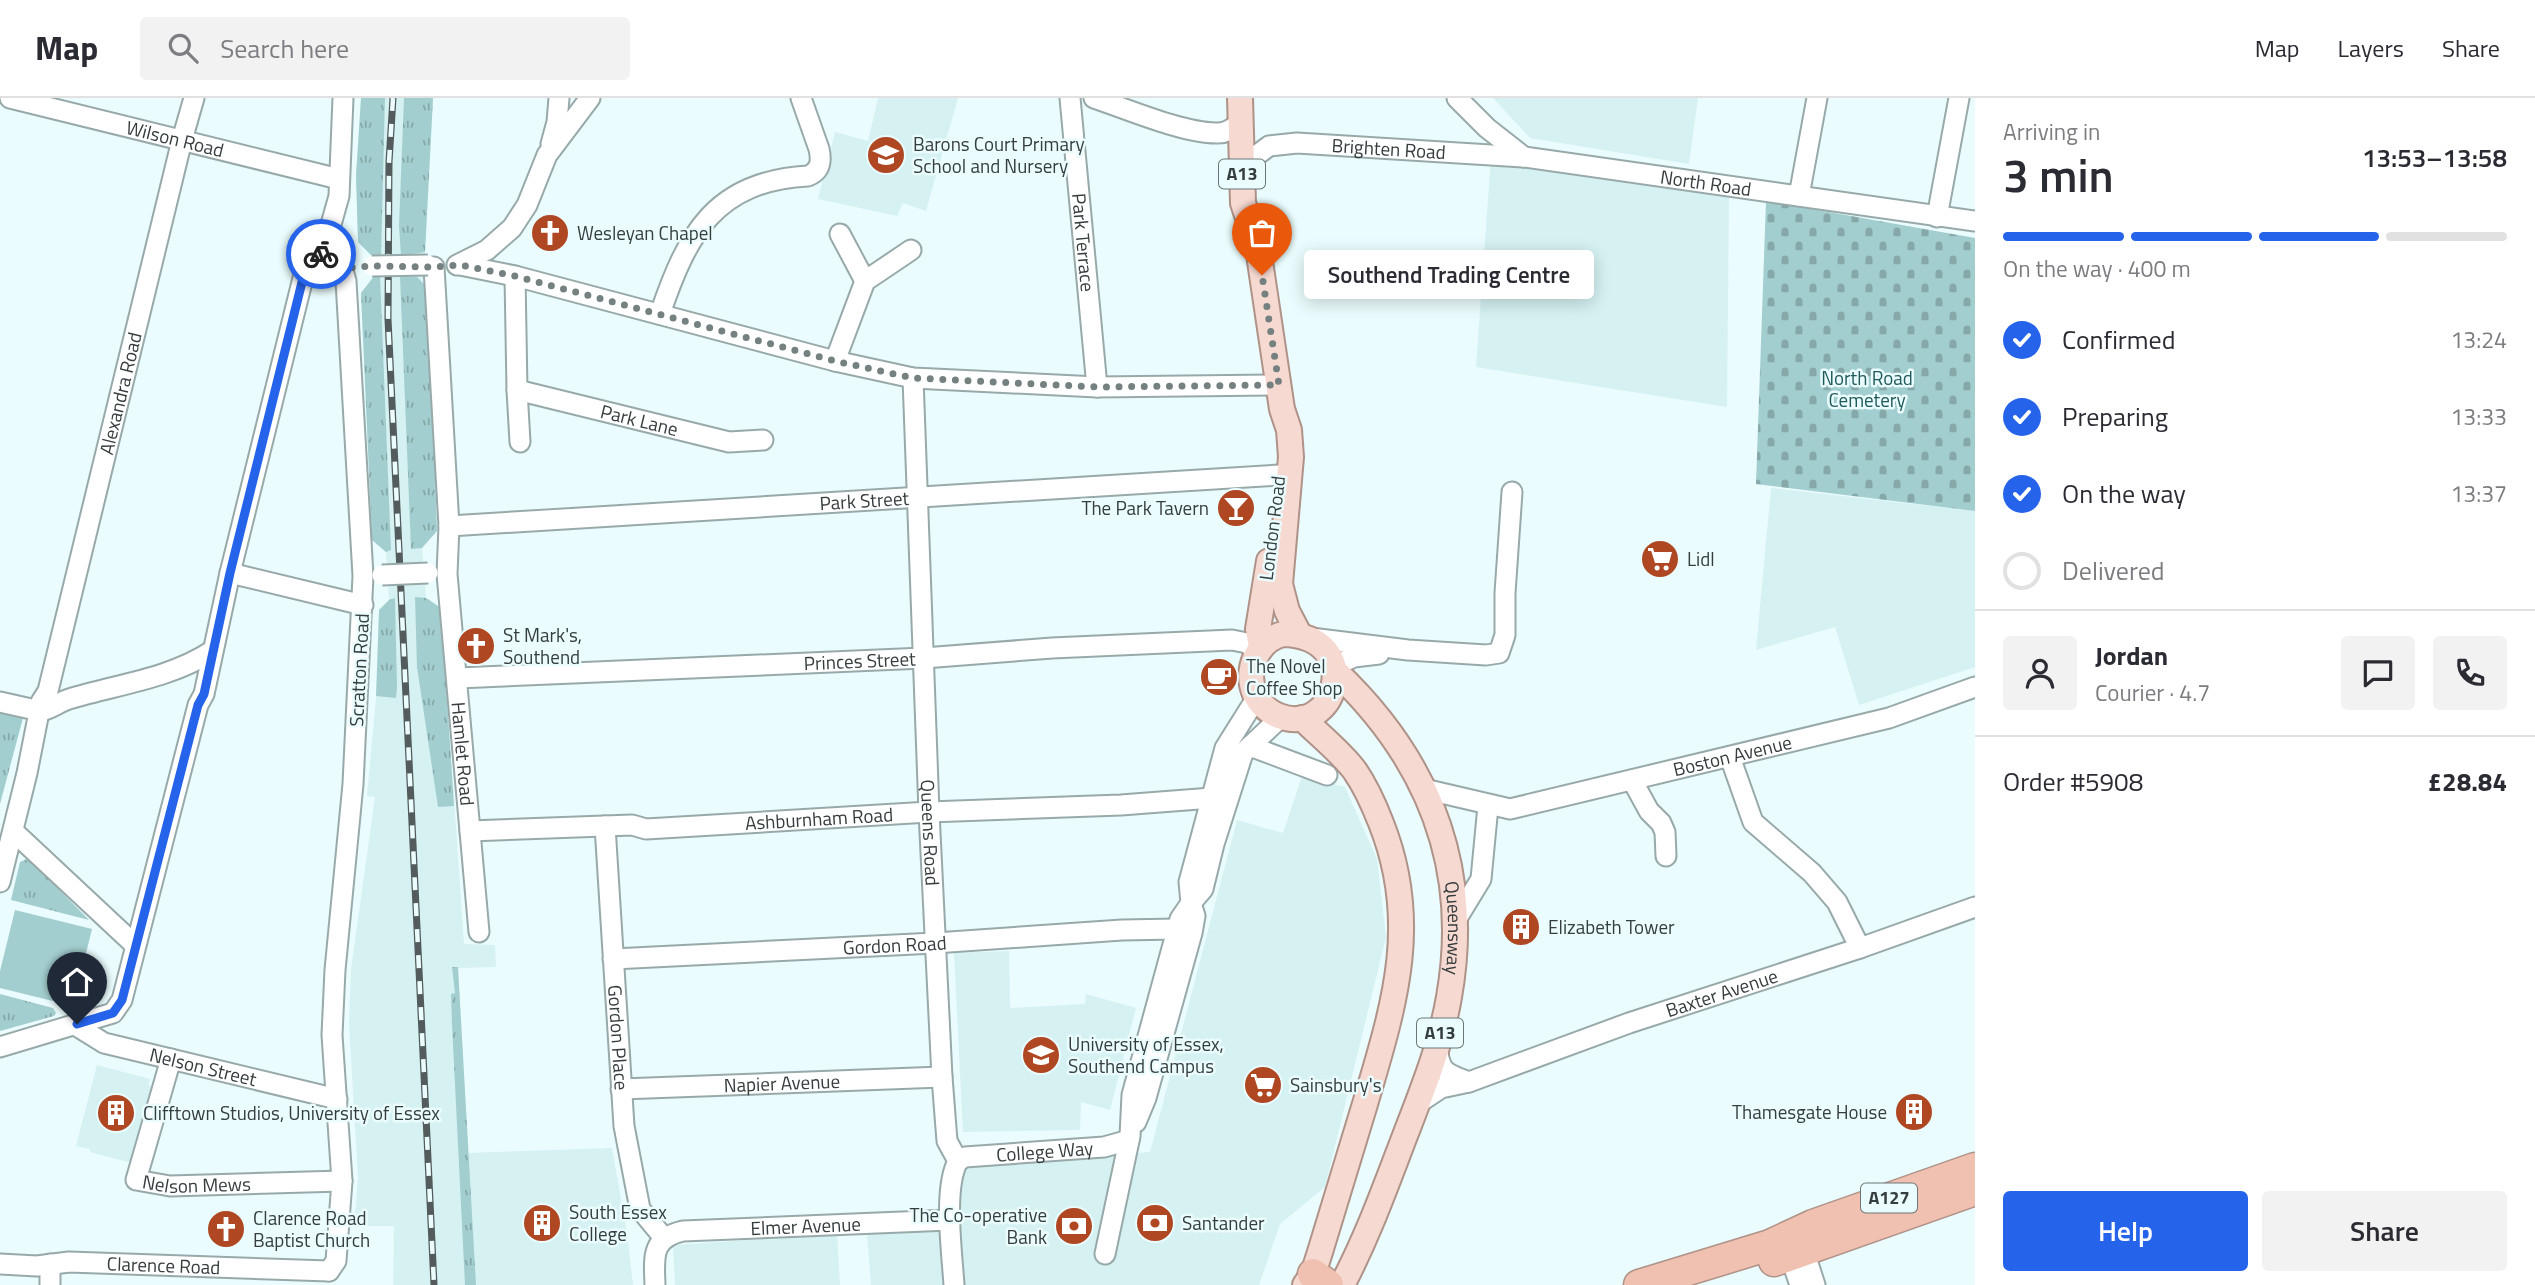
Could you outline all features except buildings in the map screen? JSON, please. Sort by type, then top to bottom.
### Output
[{"type":"highway","name":"A127","points":[[1707,1285],[1791,1245],[1975,1168]]},
{"type":"highway","name":"A127","points":[[1639,1285],[1791,1245],[1975,1190]]},
{"type":"main road","name":"London Road","points":[[1256,98],[1260,200],[1258,248]]},
{"type":"main road","name":"London Road","points":[[1240,110],[1243,203],[1258,248],[1280,397],[1289,430],[1291,457],[1280,584],[1287,611],[1305,636]]},
{"type":"main road","name":"London Road","points":[[1259,650],[1258,629],[1280,475],[1280,397]]},
{"type":"main road","points":[[1305,636],[1273,636],[1259,650],[1251,678],[1256,697],[1272,713],[1292,717],[1321,709],[1328,701],[1335,681],[1335,668]]},
{"type":"main road","name":"Queensway","points":[[1305,636],[1326,649],[1335,668],[1394,737],[1424,789],[1440,826],[1448,856],[1456,920],[1455,958],[1449,1000],[1437,1043],[1381,1202],[1342,1285]]},
{"type":"main road","name":"A13","points":[[1292,717],[1354,770],[1375,806],[1395,865],[1401,893],[1400,955],[1387,1027],[1315,1281]]},
{"type":"street","name":"Wilson Road","points":[[10,98],[339,179]]},
{"type":"street","name":"Alexandra Road","points":[[0,882],[9,827],[48,702],[181,140],[194,98]]},
{"type":"street","points":[[0,1047],[113,1013],[122,1000],[198,705],[204,694],[230,573],[305,270],[312,259],[323,253],[339,196],[343,98]]},
{"type":"street","points":[[520,442],[511,275],[503,264],[502,250],[527,205],[547,155],[557,122],[559,98]]},
{"type":"street","points":[[660,314],[681,259],[697,231],[720,204],[749,188],[808,176],[820,167],[819,149],[801,98]]},
{"type":"street","name":"Park Terrace","points":[[1070,98],[1097,387]]},
{"type":"street","points":[[1094,98],[1187,128],[1217,134],[1234,128],[1240,110]]},
{"type":"street","points":[[1457,98],[1487,128],[1524,157]]},
{"type":"street","points":[[1799,196],[1817,98]]},
{"type":"street","points":[[1937,217],[1959,98]]},
{"type":"street","points":[[547,155],[579,102]]},
{"type":"street","name":"Brighten Road","points":[[1257,155],[1269,146],[1297,143],[1524,157]]},
{"type":"street","name":"North Road","points":[[1524,157],[1975,221]]},
{"type":"street","points":[[460,265],[487,250],[512,228]]},
{"type":"street","points":[[840,234],[865,281]]},
{"type":"street","points":[[835,361],[865,281],[911,250]]},
{"type":"street","points":[[323,253],[340,260],[344,268],[460,265],[511,275],[835,361],[913,378],[1280,397]]},
{"type":"street","name":"Hamlet Road","points":[[431,266],[449,526],[438,574],[457,678],[479,932]]},
{"type":"street","name":"Scratton Road","points":[[331,1278],[336,1261],[342,1181],[332,1035],[335,970],[353,784],[362,605],[372,576],[344,268]]},
{"type":"street","name":"Queens Road","points":[[913,378],[942,1077],[947,1141],[958,1161]]},
{"type":"street","name":"Park Lane","points":[[517,390],[729,442],[763,440]]},
{"type":"street","name":"Park Street","points":[[449,526],[1280,475]]},
{"type":"street","points":[[1305,636],[1408,650],[1499,653],[1505,635],[1512,492]]},
{"type":"street","points":[[230,573],[362,605]]},
{"type":"street","points":[[372,576],[438,574]]},
{"type":"street","name":"Princes Street","points":[[457,678],[924,658],[1052,648],[1232,640],[1247,643],[1259,650]]},
{"type":"street","points":[[0,702],[48,702],[174,671],[212,650]]},
{"type":"street","points":[[1335,668],[1354,657],[1408,650]]},
{"type":"street","points":[[174,671],[191,683],[198,705]]},
{"type":"street","name":"Boston Avenue","points":[[1424,789],[1510,809],[1889,718],[1975,687]]},
{"type":"street","points":[[1129,1138],[1146,1098],[1192,933],[1195,916],[1189,882],[1225,748],[1256,697]]},
{"type":"street","points":[[1105,1254],[1129,1138],[1132,1095],[1177,929],[1183,912],[1203,889],[1244,753],[1292,717]]},
{"type":"street","points":[[1250,746],[1327,775]]},
{"type":"street","points":[[1730,757],[1753,822],[1812,873],[1837,902],[1860,948]]},
{"type":"street","points":[[1632,780],[1649,811],[1661,823],[1665,832],[1666,856]]},
{"type":"street","name":"Ashburnham Road","points":[[470,831],[632,825],[646,829],[1212,798]]},
{"type":"street","points":[[1456,920],[1481,878],[1488,806]]},
{"type":"street","name":"Gordon Place","points":[[605,826],[627,1150],[640,1209],[664,1238]]},
{"type":"street","points":[[9,827],[135,945]]},
{"type":"street","name":"Baxter Avenue","points":[[1417,1104],[1441,1088],[1469,1082],[1629,1023],[1860,948],[1975,907]]},
{"type":"street","name":"Gordon Road","points":[[613,959],[1177,929]]},
{"type":"street","name":"Nelson Street","points":[[75,1025],[104,1043],[337,1099]]},
{"type":"street","points":[[1437,1043],[1441,1067],[1449,1075],[1469,1082]]},
{"type":"street","name":"Nelson Mews","points":[[171,1059],[136,1180],[170,1186],[342,1181]]},
{"type":"street","name":"Napier Avenue","points":[[621,1089],[942,1077]]},
{"type":"street","name":"College Way","points":[[958,1161],[965,1157],[1104,1147],[1129,1138]]},
{"type":"street","points":[[954,1285],[950,1220],[952,1176],[958,1161]]},
{"type":"street","name":"Elmer Avenue","points":[[664,1238],[683,1230],[950,1220]]},
{"type":"street","points":[[655,1285],[655,1253],[664,1238]]},
{"type":"street","points":[[1791,1245],[1800,1285]]},
{"type":"street","points":[[1791,1245],[1815,1285]]},
{"type":"street","name":"Clarence Road","points":[[0,1264],[37,1266],[69,1262],[196,1276],[331,1278]]},
{"type":"street","points":[[50,1264],[50,1285]]},
{"type":"shaded area","points":[[361,98],[433,98],[425,252],[429,289],[437,531],[422,548],[426,598],[441,608],[464,944],[495,945],[496,967],[458,968],[468,1153],[612,1148],[633,1285],[393,1285],[394,1226],[354,1226],[358,1178],[349,1024],[351,969],[375,797],[367,796],[377,688],[379,610],[389,600],[386,552],[372,540],[361,293],[375,275],[371,255],[358,242],[356,176]]},
{"type":"shaded area","name":"Barons Court Primary School and Nursery","points":[[878,98],[958,98],[926,211],[903,203],[897,216],[818,199],[835,132],[868,141]]},
{"type":"shaded area","points":[[1493,98],[1698,98],[1689,164],[1530,138]]},
{"type":"shaded area","points":[[1491,158],[1729,194],[1727,407],[1476,367]]},
{"type":"shaded area","points":[[1771,488],[1975,511],[1975,667],[1859,705],[1835,627],[1756,650]]},
{"type":"shaded area","points":[[1302,776],[1345,787],[1377,859],[1386,937],[1325,1187],[1280,1224],[1259,1285],[871,1285],[867,1234],[960,1225],[959,1166],[1150,1152],[1237,820],[1283,833]]},
{"type":"shaded area","name":"University of Essex, Southend Campus","points":[[1009,951],[1010,1008],[1085,1004],[1086,994],[1136,1008],[1110,1110],[1081,1102],[1080,1130],[963,1132],[954,953]]},
{"type":"shaded area","name":"Clifftown Studios, University of Essex","points":[[97,1065],[150,1079],[148,1085],[155,1087],[135,1164],[76,1146]]},
{"type":"shaded area","points":[[837,1234],[840,1285],[675,1285],[673,1245]]},
{"type":"green space","points":[[361,98],[385,98],[381,256],[371,255],[358,242],[356,176]]},
{"type":"green space","points":[[404,98],[433,98],[425,252],[401,256],[399,226]]},
{"type":"green space","name":"North Road Cemetery","points":[[1766,201],[1975,238],[1975,511],[1756,484]]},
{"type":"green space","points":[[375,275],[380,275],[391,550],[386,552],[372,540],[361,293]]},
{"type":"green space","points":[[400,276],[417,277],[429,289],[437,531],[422,548],[411,549]]},
{"type":"green space","points":[[415,597],[426,598],[441,608],[454,806],[438,807],[417,667]]},
{"type":"green space","points":[[395,598],[396,698],[376,696],[379,610]]},
{"type":"green space","points":[[0,712],[23,718],[0,804]]},
{"type":"green space","points":[[27,859],[89,920],[11,900],[20,862]]},
{"type":"green space","points":[[15,910],[92,929],[73,1006],[0,988],[0,971]]},
{"type":"green space","points":[[452,967],[458,967],[476,1285],[465,1285],[452,1024],[451,994],[455,993]]},
{"type":"green space","points":[[0,994],[53,1008],[56,1013],[54,1016],[0,1031]]},
{"type":"railway","points":[[393,98],[389,162],[388,319],[434,1285]]},
{"type":"way so far","points":[[321,254],[340,260],[344,268],[460,265],[515,276],[835,361],[913,378],[1097,387],[1279,385],[1262,275]]},
{"type":"place","name":"Barons Court Primary School and Nursery","points":[[886,155]]},
{"type":"place","name":"Wesleyan Chapel","points":[[550,233]]},
{"type":"place","name":"Southend Trading Centre","points":[[1262,275]]},
{"type":"place","name":"The Park Tavern","points":[[1236,508]]},
{"type":"place","name":"Lidl","points":[[1660,559]]},
{"type":"place","name":"St Mark's, Southend","points":[[476,646]]},
{"type":"place","name":"The Novel Coffee Shop","points":[[1219,677]]},
{"type":"place","name":"Elizabeth Tower","points":[[1521,927]]},
{"type":"place","name":"University of Essex, Southend Campus","points":[[1041,1055]]},
{"type":"place","name":"Sainsbury's","points":[[1263,1085]]},
{"type":"place","name":"Thamesgate House","points":[[1914,1112]]},
{"type":"place","name":"Clifftown Studios, University of Essex","points":[[116,1113]]},
{"type":"place","name":"South Essex College","points":[[542,1223]]},
{"type":"place","name":"Santander","points":[[1155,1223]]},
{"type":"place","name":"The Co-operative Bank","points":[[1074,1226]]},
{"type":"place","name":"Clarence Road Baptist Church","points":[[226,1229]]},
{"type":"route","points":[[77,1024],[113,1013],[122,1000],[198,705],[204,694],[230,573],[305,270],[312,259],[321,254]]}]
